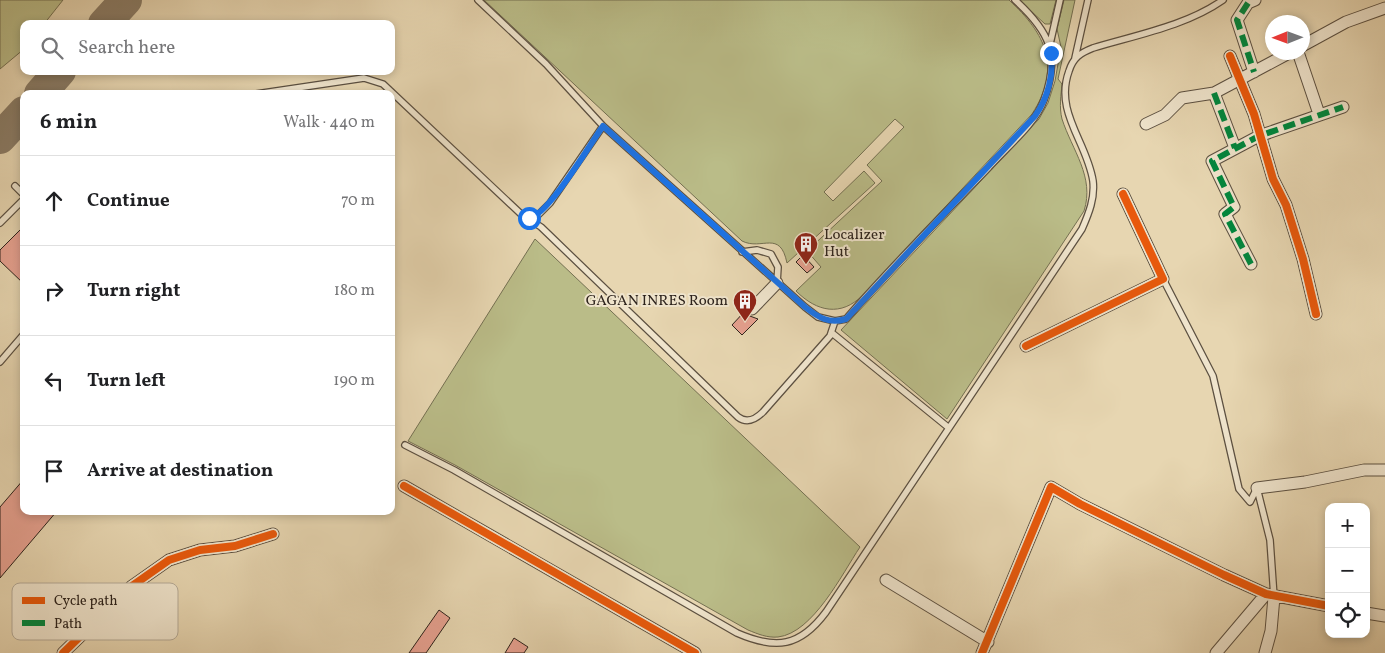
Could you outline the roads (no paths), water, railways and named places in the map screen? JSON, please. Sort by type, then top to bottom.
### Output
[{"type":"street","points":[[1254,72],[1237,20],[1248,3],[1255,0]]},
{"type":"street","points":[[1310,42],[1346,22],[1385,8]]},
{"type":"street","points":[[1230,56],[1254,114],[1273,179],[1286,204],[1303,259],[1316,314]]},
{"type":"street","points":[[1146,124],[1165,115],[1182,98],[1214,93],[1276,60]]},
{"type":"street","points":[[1301,60],[1319,114]]},
{"type":"street","points":[[1214,93],[1235,148]]},
{"type":"street","points":[[1251,264],[1225,214],[1234,207],[1212,161],[1259,136],[1343,107]]},
{"type":"street","points":[[1026,346],[1163,279],[1123,194]]},
{"type":"street","points":[[752,309],[777,284]]},
{"type":"street","points":[[1257,488],[1305,482],[1364,470],[1385,470]]},
{"type":"street","points":[[404,486],[695,653]]},
{"type":"street","points":[[982,653],[1051,487],[1088,508],[1270,595],[1325,605]]},
{"type":"street","points":[[136,583],[169,560],[200,550],[235,546],[272,534]]},
{"type":"street","points":[[886,580],[988,642]]},
{"type":"street","points":[[1216,653],[1270,595]]},
{"type":"street","points":[[1264,653],[1271,631],[1270,595]]},
{"type":"street","points":[[1370,614],[1385,616]]},
{"type":"street","points":[[63,653],[76,640]]},
{"type":"lane","points":[[478,0],[546,64],[603,126],[777,284],[818,317],[835,321],[846,319],[1035,116],[1043,103],[1052,63],[1050,46],[1044,30],[1015,0]]},
{"type":"lane","points":[[1050,46],[1060,0]]},
{"type":"lane","points":[[405,445],[454,470],[737,633],[760,642],[773,644],[798,639],[817,624],[1082,229],[1090,212],[1094,191],[1091,174],[1064,100],[1067,75],[1075,58],[1088,0]]},
{"type":"lane","points":[[1075,58],[1093,48],[1186,20],[1205,12],[1223,0]]},
{"type":"lane","points":[[281,90],[364,78],[376,81],[390,90]]},
{"type":"lane","points":[[395,94],[526,216],[541,227],[742,420],[752,420],[760,416],[832,333],[835,321]]},
{"type":"lane","points":[[526,216],[537,216],[550,203],[603,126]]},
{"type":"lane","points":[[15,186],[20,191]]},
{"type":"lane","points":[[0,223],[20,202]]},
{"type":"lane","points":[[742,252],[757,250],[771,254],[778,267],[777,284]]},
{"type":"lane","points":[[1163,279],[1213,376],[1239,489],[1250,502],[1257,488]]},
{"type":"lane","points":[[832,333],[949,428]]},
{"type":"lane","points":[[0,362],[20,339]]},
{"type":"lane","points":[[1257,488],[1270,540],[1270,595]]},
{"type":"place","name":"Localizer Hut","points":[[806,265]]},
{"type":"place","name":"GAGAN INRES Room","points":[[745,322]]}]
